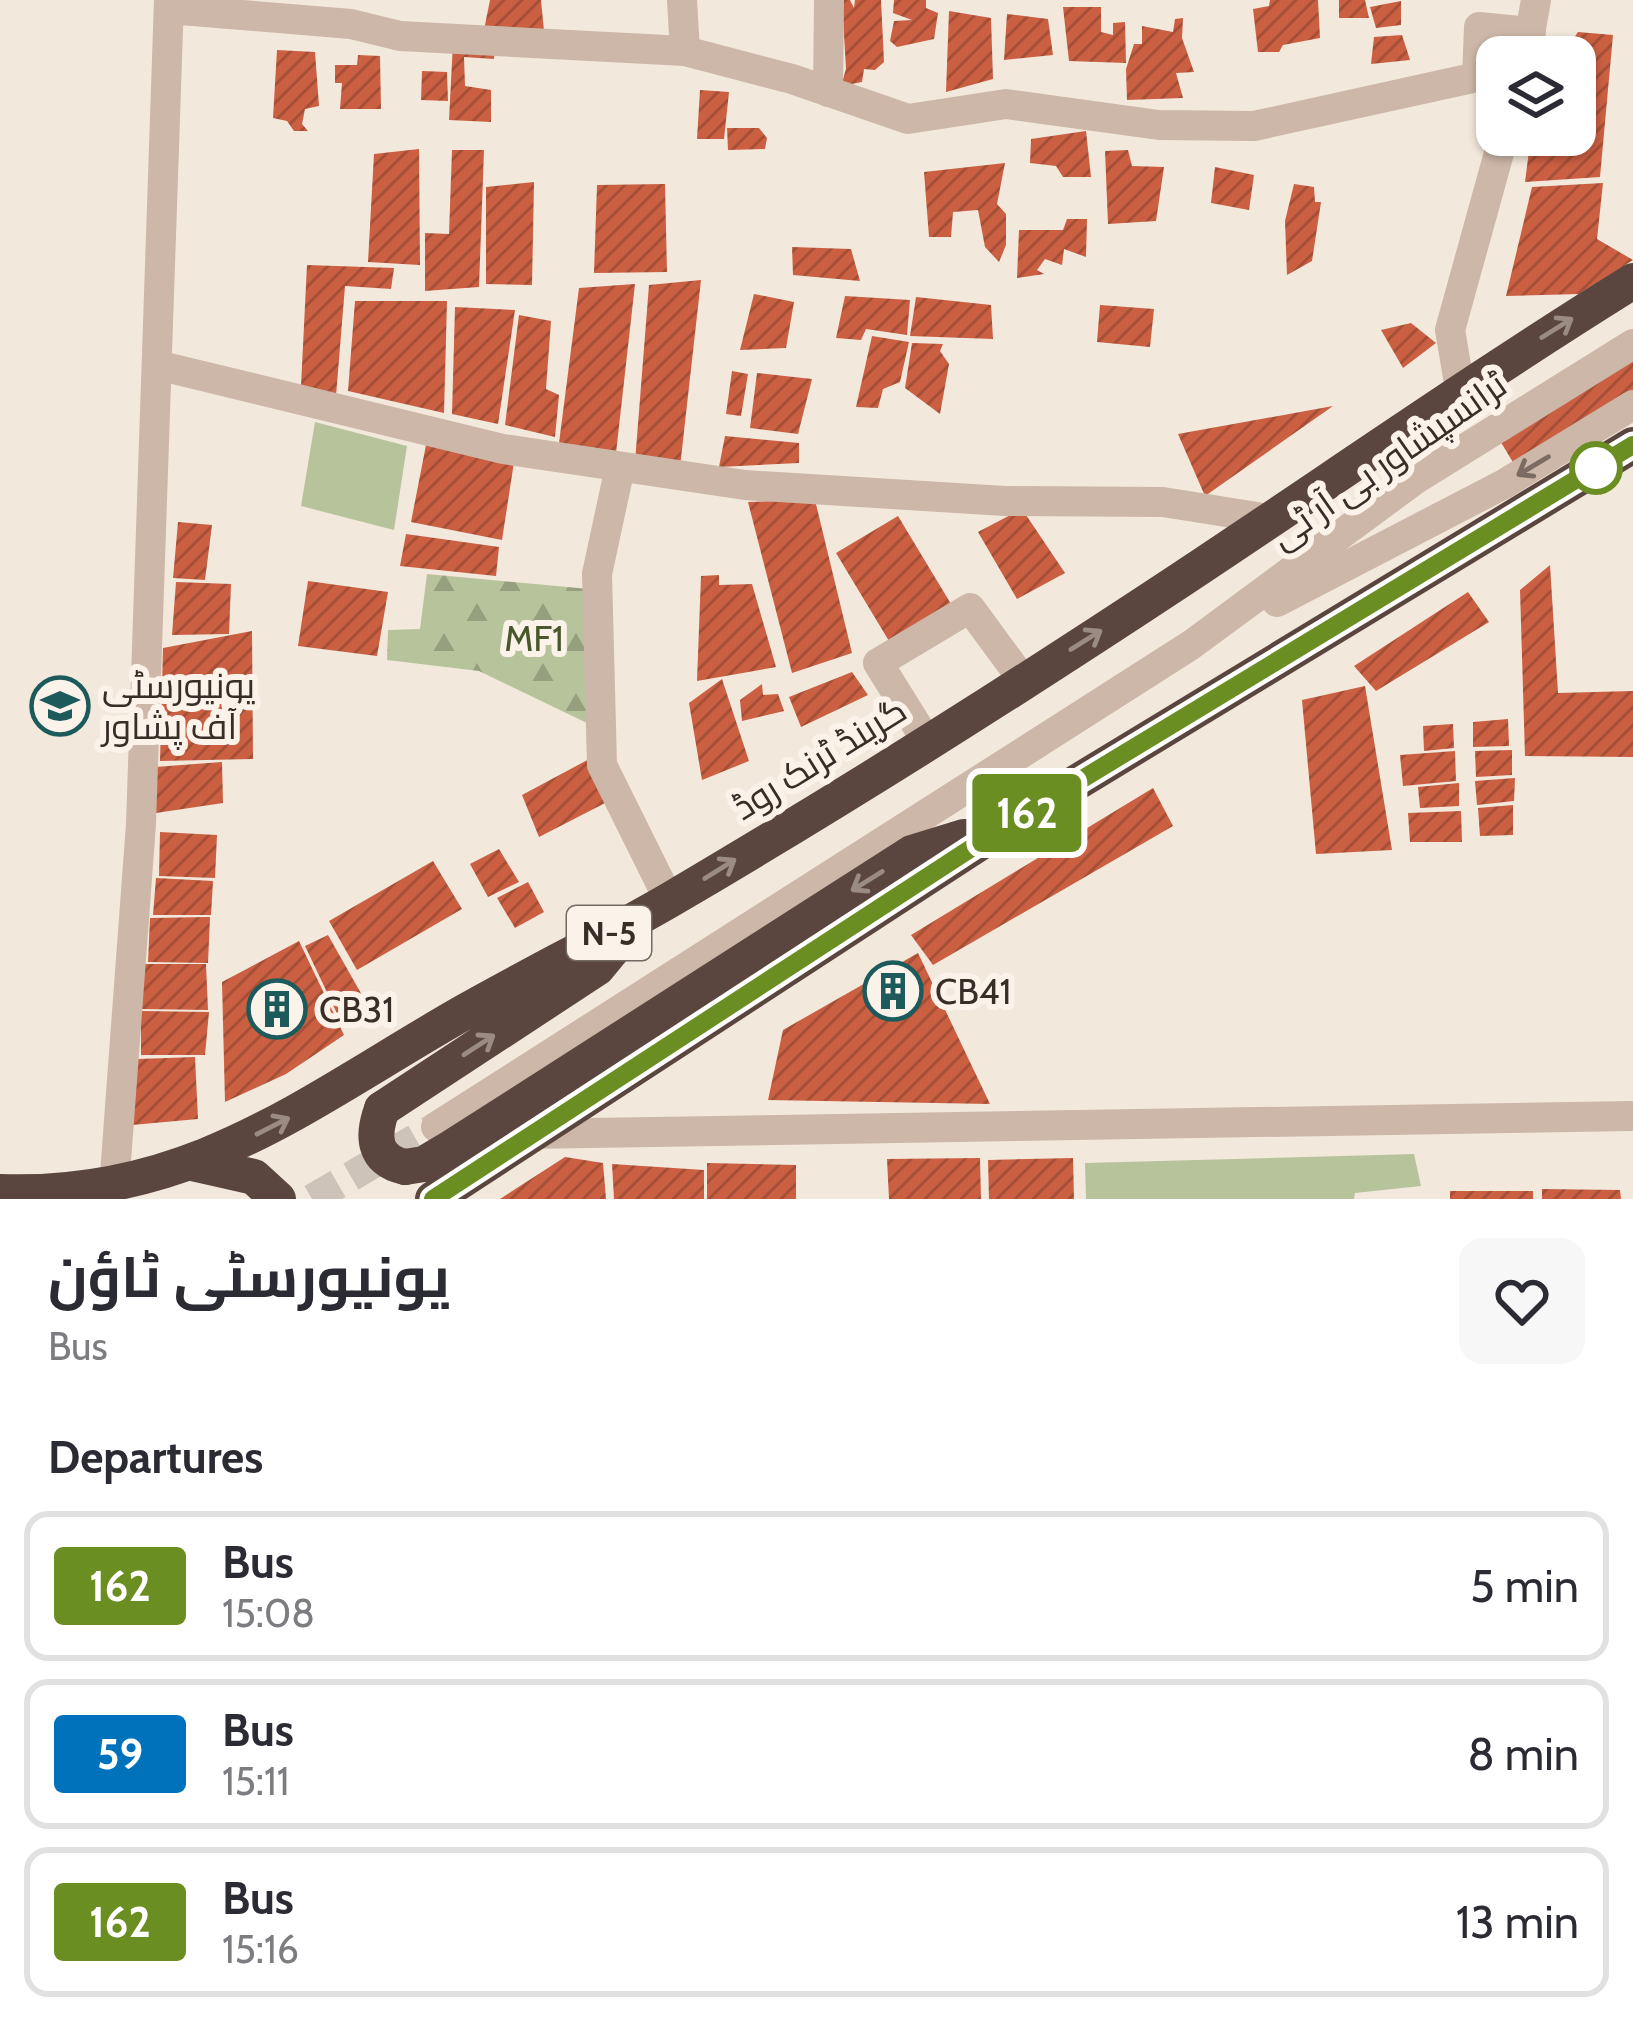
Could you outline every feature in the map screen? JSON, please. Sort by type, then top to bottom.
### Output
[{"type":"highway","name":"گرینڈ ٹرنک روڈ","points":[[0,1192],[114,1188],[191,1163],[296,1114],[465,1012],[653,909],[926,740],[1270,519],[1460,389],[1633,281]]},
{"type":"highway","points":[[433,1199],[526,1134],[1013,821],[1633,445]]},
{"type":"highway","points":[[653,909],[597,968],[382,1109],[374,1130],[376,1148],[390,1164],[424,1164],[451,1148],[913,854],[1013,821]]},
{"type":"highway","points":[[191,1163],[266,1188]]},
{"type":"street","points":[[682,0],[685,52]]},
{"type":"street","points":[[828,92],[829,0]]},
{"type":"street","points":[[1530,36],[1536,0]]},
{"type":"street","points":[[114,1188],[142,824],[169,4],[351,24],[400,36],[685,52],[908,119],[1006,104],[1160,124],[1254,126],[1476,77]]},
{"type":"street","points":[[1479,36],[1479,27],[1504,36]]},
{"type":"street","points":[[1460,389],[1450,330],[1498,156]]},
{"type":"street","name":"ٹرانسپشاور بی آر ٹی","points":[[436,1126],[1191,645],[1431,469],[1633,344]]},
{"type":"street","points":[[157,365],[503,449],[745,485],[1005,501],[1163,502],[1270,519]]},
{"type":"street","name":"ٹرانسپشاور بی آر ٹی","points":[[1191,645],[1464,506],[1633,405]]},
{"type":"street","points":[[620,466],[597,574],[602,765],[653,909]]},
{"type":"street","points":[[926,740],[878,663],[970,608],[1022,680]]},
{"type":"street","points":[[526,1134],[1633,1116]]},
{"type":"green space","points":[[315,422],[407,446],[394,530],[301,506]]},
{"type":"green space","name":"MF1","points":[[427,574],[589,589],[589,724],[479,671],[387,660],[388,630],[420,629]]},
{"type":"green space","points":[[1414,1154],[1421,1186],[1355,1193],[1354,1199],[1086,1199],[1085,1163]]},
{"type":"building","points":[[490,0],[541,0],[544,31],[484,30]]},
{"type":"building","points":[[842,0],[850,0],[854,8],[855,0],[881,0],[884,62],[875,70],[864,69],[862,82],[841,86],[846,69]]},
{"type":"building","points":[[894,0],[926,0],[926,8],[938,13],[934,39],[897,47],[890,41],[894,21],[912,20],[893,13]]},
{"type":"building","points":[[1270,0],[1318,0],[1320,38],[1283,45],[1279,52],[1258,52],[1253,9],[1269,6]]},
{"type":"building","points":[[1339,0],[1365,0],[1369,18],[1339,18]]},
{"type":"building","points":[[1401,1],[1401,25],[1376,28],[1370,7]]},
{"type":"building","points":[[1063,7],[1101,7],[1101,32],[1113,35],[1113,23],[1125,22],[1126,63],[1069,61]]},
{"type":"building","points":[[949,11],[991,18],[993,79],[946,92]]},
{"type":"building","points":[[1007,14],[1048,19],[1053,55],[1004,60]]},
{"type":"building","points":[[1183,18],[1182,38],[1194,72],[1176,73],[1183,98],[1127,100],[1126,69],[1134,44],[1142,44],[1142,26],[1173,32],[1175,19]]},
{"type":"building","points":[[1578,32],[1613,35],[1600,177],[1525,182],[1528,156],[1596,156],[1596,36],[1575,36]]},
{"type":"building","points":[[1402,35],[1410,60],[1371,64],[1374,37]]},
{"type":"building","points":[[453,43],[495,45],[494,59],[464,57],[465,86],[491,90],[491,122],[449,120]]},
{"type":"building","points":[[277,50],[315,52],[319,106],[305,109],[302,124],[308,131],[294,131],[287,121],[273,118]]},
{"type":"building","points":[[358,55],[380,56],[381,109],[340,109],[342,83],[335,83],[335,65],[357,65]]},
{"type":"building","points":[[422,71],[447,72],[448,101],[421,100]]},
{"type":"building","points":[[700,90],[729,92],[724,139],[697,139]]},
{"type":"building","points":[[727,128],[759,128],[767,138],[765,149],[728,150]]},
{"type":"building","points":[[1086,131],[1091,177],[1063,177],[1056,166],[1030,163],[1031,139]]},
{"type":"building","points":[[419,149],[420,265],[368,262],[374,154]]},
{"type":"building","points":[[452,150],[484,150],[479,287],[425,291],[425,233],[449,234]]},
{"type":"building","points":[[1128,150],[1132,166],[1164,167],[1156,221],[1108,224],[1105,151]]},
{"type":"building","points":[[1005,163],[997,204],[1006,214],[1006,245],[999,262],[985,247],[978,210],[953,212],[951,237],[929,237],[924,172]]},
{"type":"building","points":[[1215,167],[1254,175],[1249,210],[1211,203]]},
{"type":"building","points":[[534,182],[532,285],[486,284],[486,187]]},
{"type":"building","points":[[1603,183],[1597,239],[1633,260],[1579,294],[1506,296],[1532,187]]},
{"type":"building","points":[[665,184],[667,272],[594,273],[597,185]]},
{"type":"building","points":[[1294,184],[1314,187],[1315,202],[1321,202],[1312,261],[1287,275],[1285,221]]},
{"type":"building","points":[[1067,219],[1087,219],[1086,257],[1064,249],[1062,265],[1045,259],[1037,270],[1044,274],[1017,278],[1019,230],[1063,230]]},
{"type":"building","points":[[792,247],[851,249],[860,281],[793,275]]},
{"type":"building","points":[[307,265],[394,268],[391,289],[345,286],[336,396],[301,386]]},
{"type":"building","points":[[701,280],[680,467],[635,462],[649,285]]},
{"type":"building","points":[[635,284],[616,453],[559,443],[579,288]]},
{"type":"building","points":[[754,294],[794,302],[786,348],[740,350]]},
{"type":"building","points":[[845,296],[910,300],[907,335],[866,329],[861,340],[836,338]]},
{"type":"building","points":[[916,297],[991,305],[993,339],[910,336]]},
{"type":"building","points":[[355,301],[447,301],[444,413],[348,391]]},
{"type":"building","points":[[1100,305],[1154,309],[1150,347],[1097,342]]},
{"type":"building","points":[[455,307],[515,310],[498,424],[452,414]]},
{"type":"building","points":[[519,315],[551,321],[546,389],[559,395],[555,437],[505,425]]},
{"type":"building","points":[[1411,323],[1436,343],[1403,368],[1381,330]]},
{"type":"building","points":[[872,336],[909,342],[900,382],[883,389],[878,408],[856,407]]},
{"type":"building","points":[[912,343],[943,344],[940,351],[949,364],[940,414],[905,388]]},
{"type":"building","points":[[1633,353],[1633,399],[1517,469],[1496,434]]},
{"type":"building","points":[[732,371],[748,374],[741,416],[726,414]]},
{"type":"building","points":[[757,373],[812,379],[798,434],[750,428]]},
{"type":"building","points":[[1333,406],[1205,496],[1178,434]]},
{"type":"building","points":[[725,436],[799,443],[799,463],[719,467]]},
{"type":"building","points":[[426,445],[514,462],[502,540],[411,522]]},
{"type":"building","points":[[815,500],[852,653],[792,673],[748,502]]},
{"type":"building","points":[[1022,509],[1065,573],[1017,599],[978,532]]},
{"type":"building","points":[[898,516],[951,604],[889,641],[836,553]]},
{"type":"building","points":[[178,522],[212,525],[205,580],[173,578]]},
{"type":"building","points":[[406,534],[499,547],[496,576],[400,566]]},
{"type":"building","points":[[1550,565],[1558,693],[1633,691],[1633,757],[1525,756],[1520,590]]},
{"type":"building","points":[[719,575],[719,585],[752,584],[776,667],[697,681],[701,576]]},
{"type":"building","points":[[308,581],[388,592],[377,656],[298,646]]},
{"type":"building","points":[[176,582],[231,584],[229,634],[172,635]]},
{"type":"building","points":[[1468,592],[1489,622],[1376,691],[1354,666]]},
{"type":"building","points":[[252,631],[253,759],[160,761],[163,648]]},
{"type":"building","points":[[852,672],[868,695],[801,727],[789,697]]},
{"type":"building","points":[[722,679],[749,761],[702,780],[689,703]]},
{"type":"building","points":[[762,684],[763,695],[778,694],[784,711],[742,721],[740,700]]},
{"type":"building","points":[[1365,686],[1392,850],[1316,854],[1302,700]]},
{"type":"building","points":[[1508,719],[1509,746],[1473,747],[1473,722]]},
{"type":"building","points":[[1453,724],[1454,748],[1424,751],[1423,726]]},
{"type":"building","points":[[1512,750],[1512,775],[1476,777],[1475,751]]},
{"type":"building","points":[[1455,751],[1456,781],[1403,786],[1400,755]]},
{"type":"building","points":[[593,757],[611,800],[539,837],[522,795]]},
{"type":"building","points":[[222,762],[223,803],[156,813],[155,767]]},
{"type":"building","points":[[1515,778],[1514,801],[1477,805],[1475,781]]},
{"type":"building","points":[[1459,783],[1459,806],[1420,808],[1418,787]]},
{"type":"building","points":[[1153,788],[1173,826],[933,965],[911,935]]},
{"type":"building","points":[[1513,805],[1513,835],[1480,836],[1478,808]]},
{"type":"building","points":[[1461,811],[1462,842],[1410,842],[1408,813]]},
{"type":"building","points":[[160,832],[217,835],[215,878],[159,876]]},
{"type":"building","points":[[499,849],[519,882],[488,897],[470,864]]},
{"type":"building","points":[[433,861],[462,909],[357,970],[329,921]]},
{"type":"building","points":[[156,878],[213,881],[211,915],[153,915]]},
{"type":"building","points":[[528,882],[544,912],[515,928],[497,898]]},
{"type":"building","points":[[210,917],[208,963],[148,962],[150,918]]},
{"type":"building","points":[[328,935],[371,1011],[343,1026],[305,946]]},
{"type":"building","name":"CB31","points":[[299,941],[344,1035],[286,1074],[225,1102],[222,982]]},
{"type":"building","name":"CB41","points":[[918,953],[990,1104],[768,1100],[783,1030]]},
{"type":"building","points":[[143,964],[206,964],[208,1010],[142,1009]]},
{"type":"building","points":[[141,1011],[209,1012],[205,1055],[141,1055]]},
{"type":"building","points":[[195,1057],[198,1119],[132,1125],[138,1059]]},
{"type":"building","points":[[565,1157],[603,1163],[606,1199],[500,1199]]},
{"type":"building","points":[[980,1158],[981,1199],[889,1199],[887,1159]]},
{"type":"building","points":[[1073,1158],[1074,1199],[989,1199],[988,1160]]},
{"type":"building","points":[[707,1163],[796,1165],[796,1199],[707,1199]]},
{"type":"building","points":[[612,1164],[704,1170],[704,1199],[614,1199]]},
{"type":"building","points":[[1542,1189],[1620,1190],[1621,1199],[1542,1199]]},
{"type":"building","points":[[1450,1191],[1533,1191],[1533,1199],[1450,1199]]},
{"type":"tunnel","points":[[312,1199],[436,1127]]},
{"type":"bus line","name":"162","points":[[433,1199],[526,1134],[1013,821],[1633,445]]},
{"type":"place","name":"یونیورسٹی آف پشاور","points":[[60,706]]},
{"type":"place","name":"CB41","points":[[893,991]]},
{"type":"place","name":"CB31","points":[[277,1009]]}]
